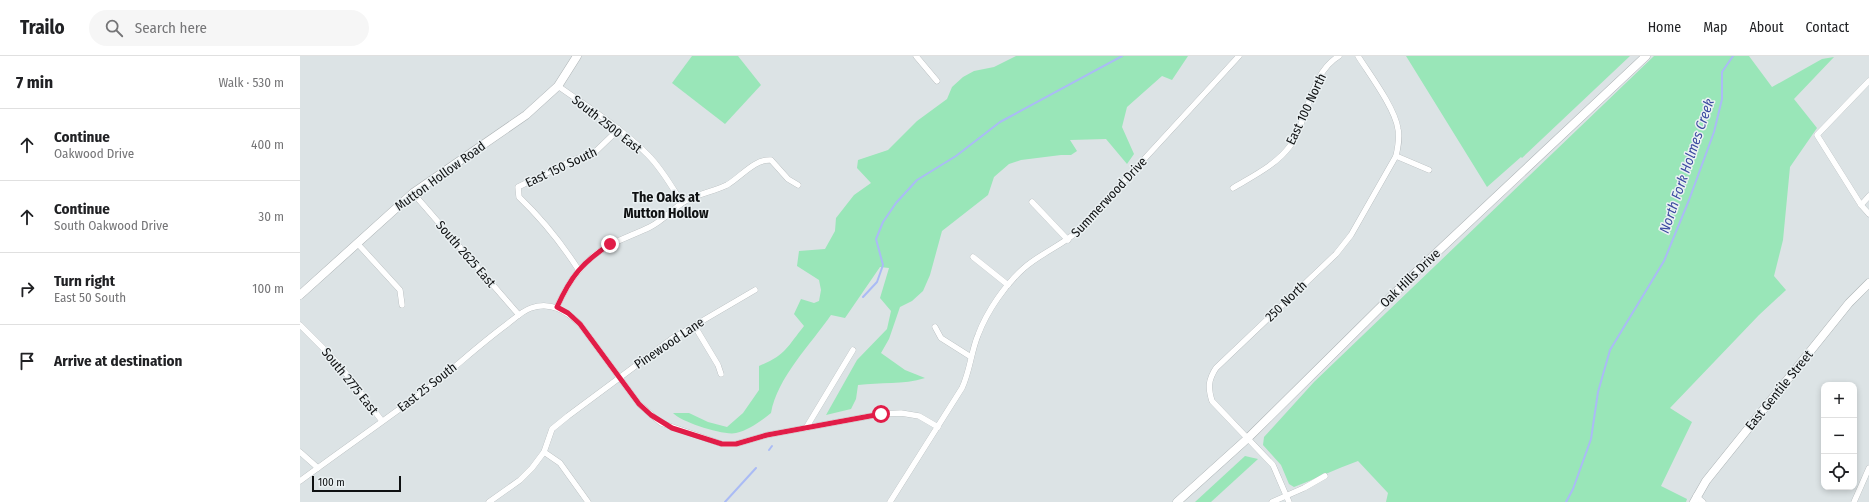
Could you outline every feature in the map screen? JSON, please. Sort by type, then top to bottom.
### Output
[{"type":"main road","name":"Mutton Hollow Road","points":[[300,295],[413,193],[526,115],[558,86],[577,56]]},
{"type":"main road","name":"Oak Hills Drive","points":[[1177,502],[1248,438],[1417,271],[1646,56]]},
{"type":"main road","name":"East Gentile Street","points":[[1695,499],[1706,481],[1848,303],[1869,283]]},
{"type":"street","points":[[916,56],[937,81]]},
{"type":"street","name":"Summerwood Drive","points":[[890,502],[962,388],[968,375],[971,357],[981,329],[990,310],[1008,285],[1024,268],[1068,240],[1239,56]]},
{"type":"street","name":"East 100 North","points":[[1233,188],[1283,155],[1291,145],[1322,74],[1331,61],[1340,56]]},
{"type":"street","points":[[1358,56],[1393,113],[1398,128],[1399,142],[1396,156],[1429,170]]},
{"type":"street","points":[[1869,81],[1817,135],[1861,205],[1869,214]]},
{"type":"street","name":"South 2500 East","points":[[558,86],[619,129],[649,156],[666,177],[682,203]]},
{"type":"street","name":"East 150 South","points":[[578,269],[561,242],[541,218],[519,197],[518,187],[573,160],[596,152],[619,129]]},
{"type":"street","name":"250 North","points":[[1248,438],[1212,401],[1209,391],[1209,379],[1216,368],[1336,254],[1352,235],[1396,156]]},
{"type":"street","points":[[798,185],[788,179],[770,160],[763,160],[727,184],[682,203],[650,227],[610,244],[578,269],[566,288],[557,307],[568,313],[580,324],[639,404],[661,423],[722,444],[736,444],[767,435],[881,414],[900,413],[919,416],[938,427]]},
{"type":"street","name":"South 2625 East","points":[[413,193],[519,315]]},
{"type":"street","points":[[1861,205],[1869,196]]},
{"type":"street","points":[[1032,202],[1068,240]]},
{"type":"street","points":[[357,243],[400,290],[402,305]]},
{"type":"street","points":[[973,257],[1008,285]]},
{"type":"street","name":"Pinewood Lane","points":[[489,502],[520,480],[544,452],[552,429],[673,338],[755,290]]},
{"type":"street","name":"East 25 South","points":[[300,481],[440,378],[479,345],[519,315],[530,308],[543,305],[557,307]]},
{"type":"street","name":"South 2775 East","points":[[300,325],[338,363],[382,421]]},
{"type":"street","points":[[694,325],[718,365],[721,374]]},
{"type":"street","points":[[935,328],[941,338],[971,357]]},
{"type":"street","points":[[806,428],[853,350]]},
{"type":"street","points":[[1248,438],[1273,465],[1289,502]]},
{"type":"street","points":[[300,452],[318,468]]},
{"type":"street","points":[[544,452],[560,463],[588,502]]},
{"type":"street","points":[[1854,502],[1869,468]]},
{"type":"street","points":[[1272,502],[1304,488],[1325,476]]},
{"type":"street","points":[[1695,499],[1703,502]]},
{"type":"green space","points":[[692,56],[738,56],[761,85],[725,124],[672,83]]},
{"type":"green space","points":[[1016,56],[1188,56],[1172,80],[1162,76],[1127,107],[1122,127],[1134,154],[1127,164],[1106,139],[1070,140],[1077,151],[1071,155],[1021,160],[1009,164],[994,177],[988,195],[942,231],[930,275],[923,291],[912,301],[900,307],[889,339],[881,353],[905,370],[925,378],[908,382],[858,385],[856,399],[851,409],[826,415],[857,360],[887,329],[891,311],[880,298],[889,268],[880,267],[845,318],[831,315],[787,374],[774,400],[771,413],[759,422],[741,432],[730,433],[693,424],[673,413],[689,413],[708,422],[727,427],[743,413],[759,390],[759,366],[781,354],[804,326],[794,314],[801,299],[814,303],[819,301],[821,290],[819,280],[797,266],[799,251],[825,249],[835,231],[836,218],[854,195],[871,183],[857,168],[858,160],[888,150],[917,121],[947,99],[952,87],[963,77],[974,71],[994,67]]},
{"type":"green space","points":[[1406,56],[1630,56],[1522,158],[1521,157],[1487,187]]},
{"type":"green space","points":[[1654,56],[1749,56],[1772,87],[1822,59],[1834,57],[1794,99],[1817,128],[1790,167],[1783,240],[1774,276],[1786,290],[1759,315],[1670,408],[1692,422],[1661,486],[1687,499],[1686,502],[1386,502],[1388,493],[1358,461],[1294,487],[1289,484],[1281,465],[1263,445],[1264,437],[1314,382]]},
{"type":"green space","points":[[1245,456],[1258,459],[1211,502],[1195,502]]},
{"type":"waterway","name":"North Fork Holmes Creek","points":[[863,297],[877,282],[883,265],[876,239],[883,222],[896,203],[917,180],[956,156],[1000,122],[1122,56]]},
{"type":"waterway","name":"North Fork Holmes Creek","points":[[1566,502],[1573,489],[1591,439],[1598,392],[1610,350],[1664,261],[1689,200],[1714,132],[1722,99],[1722,72],[1733,56]]},
{"type":"waterway","name":"North Fork Holmes Creek","points":[[769,450],[772,446]]},
{"type":"waterway","name":"North Fork Holmes Creek","points":[[725,502],[756,468]]},
{"type":"district","name":"The Oaks at Mutton Hollow","points":[[666,206]]},
{"type":"route","points":[[610,244],[596,253],[578,269],[566,288],[557,307],[568,313],[580,324],[639,404],[661,423],[722,444],[736,444],[767,435],[881,414]]}]
